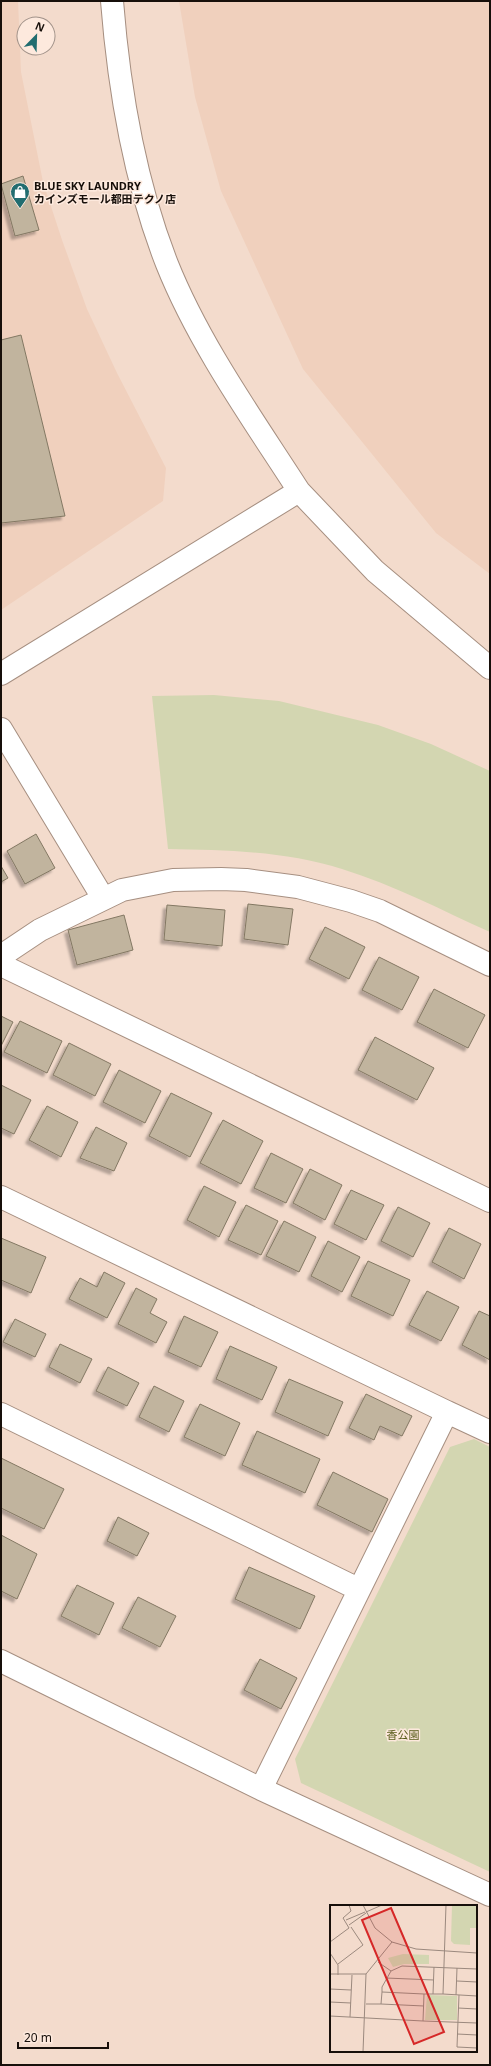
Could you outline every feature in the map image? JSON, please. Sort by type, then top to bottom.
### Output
[{"type":"street","points":[[112,1],[116,54],[139,183],[167,264],[206,344],[299,491],[375,571],[490,668]]},
{"type":"street","points":[[1,674],[299,491]]},
{"type":"street","points":[[1,729],[103,898]]},
{"type":"street","points":[[1,956],[40,930],[122,890],[173,880],[246,880],[298,887],[380,911],[490,965]]},
{"type":"street","points":[[1,965],[490,1201]]},
{"type":"street","points":[[1,1197],[490,1432]]},
{"type":"street","points":[[261,1789],[358,1589],[447,1412]]},
{"type":"street","points":[[1,1414],[358,1589]]},
{"type":"street","points":[[1,1661],[261,1789],[490,1895]]},
{"type":"shaded area","points":[[1,1],[18,1],[19,16],[16,16],[16,56],[20,56],[21,72],[43,182],[87,309],[117,373],[166,468],[163,501],[1,610]]},
{"type":"shaded area","points":[[179,1],[490,1],[490,574],[436,533],[303,369],[221,191],[195,97]]},
{"type":"green space","points":[[214,695],[279,701],[378,725],[431,744],[490,771],[490,932],[380,882],[321,863],[278,855],[212,850],[168,849],[152,696]]},
{"type":"green space","name":"香公園","points":[[474,1439],[490,1447],[490,1872],[301,1783],[295,1759],[450,1447]]},
{"type":"building","name":"BLUE SKY LAUNDRY カインズモール都田テクノ店","points":[[23,176],[39,230],[15,236],[1,184]]},
{"type":"building","points":[[21,335],[65,516],[1,523],[1,340]]},
{"type":"building","points":[[36,834],[55,868],[25,884],[7,851]]},
{"type":"building","points":[[1,866],[8,878],[1,882]]},
{"type":"building","points":[[248,904],[293,909],[288,945],[244,939]]},
{"type":"building","points":[[167,905],[225,910],[222,946],[164,940]]},
{"type":"building","points":[[124,915],[133,950],[77,965],[68,930]]},
{"type":"building","points":[[325,927],[365,947],[349,979],[309,959]]},
{"type":"building","points":[[379,957],[419,977],[402,1010],[362,990]]},
{"type":"building","points":[[434,989],[485,1015],[468,1048],[417,1022]]},
{"type":"building","points":[[1,1016],[13,1022],[1,1046]]},
{"type":"building","points":[[20,1021],[62,1041],[47,1073],[4,1052]]},
{"type":"building","points":[[375,1037],[434,1068],[417,1100],[358,1070]]},
{"type":"building","points":[[69,1043],[111,1064],[95,1096],[53,1075]]},
{"type":"building","points":[[119,1070],[161,1091],[145,1123],[103,1102]]},
{"type":"building","points":[[1,1085],[31,1100],[14,1134],[1,1128]]},
{"type":"building","points":[[171,1093],[212,1113],[190,1157],[149,1136]]},
{"type":"building","points":[[47,1106],[78,1122],[61,1157],[29,1140]]},
{"type":"building","points":[[223,1120],[263,1141],[241,1184],[200,1163]]},
{"type":"building","points":[[96,1127],[127,1143],[114,1171],[80,1158]]},
{"type":"building","points":[[271,1153],[303,1169],[286,1203],[254,1188]]},
{"type":"building","points":[[310,1169],[342,1185],[325,1220],[293,1203]]},
{"type":"building","points":[[204,1186],[236,1202],[219,1237],[187,1220]]},
{"type":"building","points":[[351,1190],[384,1205],[366,1240],[334,1224]]},
{"type":"building","points":[[246,1205],[278,1221],[261,1255],[228,1240]]},
{"type":"building","points":[[398,1207],[430,1223],[413,1257],[381,1241]]},
{"type":"building","points":[[284,1221],[316,1237],[299,1272],[266,1256]]},
{"type":"building","points":[[449,1228],[481,1244],[464,1279],[432,1262]]},
{"type":"building","points":[[1,1238],[46,1257],[31,1293],[1,1280]]},
{"type":"building","points":[[328,1241],[360,1257],[342,1292],[311,1276]]},
{"type":"building","points":[[368,1261],[410,1280],[393,1316],[351,1296]]},
{"type":"building","points":[[104,1272],[125,1283],[107,1318],[69,1299],[80,1278],[97,1287]]},
{"type":"building","points":[[136,1288],[157,1299],[150,1313],[167,1322],[156,1343],[118,1324]]},
{"type":"building","points":[[427,1291],[459,1307],[441,1341],[409,1325]]},
{"type":"building","points":[[479,1311],[490,1316],[490,1360],[462,1345]]},
{"type":"building","points":[[184,1316],[218,1332],[201,1367],[168,1352]]},
{"type":"building","points":[[15,1319],[46,1334],[35,1357],[3,1342]]},
{"type":"building","points":[[60,1344],[92,1359],[80,1383],[49,1367]]},
{"type":"building","points":[[230,1346],[277,1367],[262,1400],[216,1379]]},
{"type":"building","points":[[108,1367],[139,1383],[127,1406],[96,1391]]},
{"type":"building","points":[[289,1379],[343,1402],[328,1436],[275,1412]]},
{"type":"building","points":[[154,1386],[184,1401],[169,1432],[139,1417]]},
{"type":"building","points":[[366,1394],[412,1416],[402,1436],[380,1426],[374,1440],[349,1428]]},
{"type":"building","points":[[200,1404],[240,1423],[225,1456],[184,1437]]},
{"type":"building","points":[[257,1431],[320,1459],[305,1493],[242,1465]]},
{"type":"building","points":[[1,1458],[64,1489],[44,1529],[1,1508]]},
{"type":"building","points":[[333,1472],[388,1499],[372,1532],[317,1505]]},
{"type":"building","points":[[118,1517],[149,1533],[137,1556],[107,1541]]},
{"type":"building","points":[[1,1535],[37,1554],[17,1599],[1,1591]]},
{"type":"building","points":[[249,1567],[315,1596],[300,1629],[235,1599]]},
{"type":"building","points":[[77,1585],[114,1603],[99,1635],[61,1616]]},
{"type":"building","points":[[138,1597],[176,1616],[160,1647],[122,1628]]},
{"type":"building","points":[[260,1659],[297,1678],[281,1709],[244,1690]]},
{"type":"place","name":"BLUE SKY LAUNDRY カインズモール都田テクノ店","points":[[20,209]]}]
